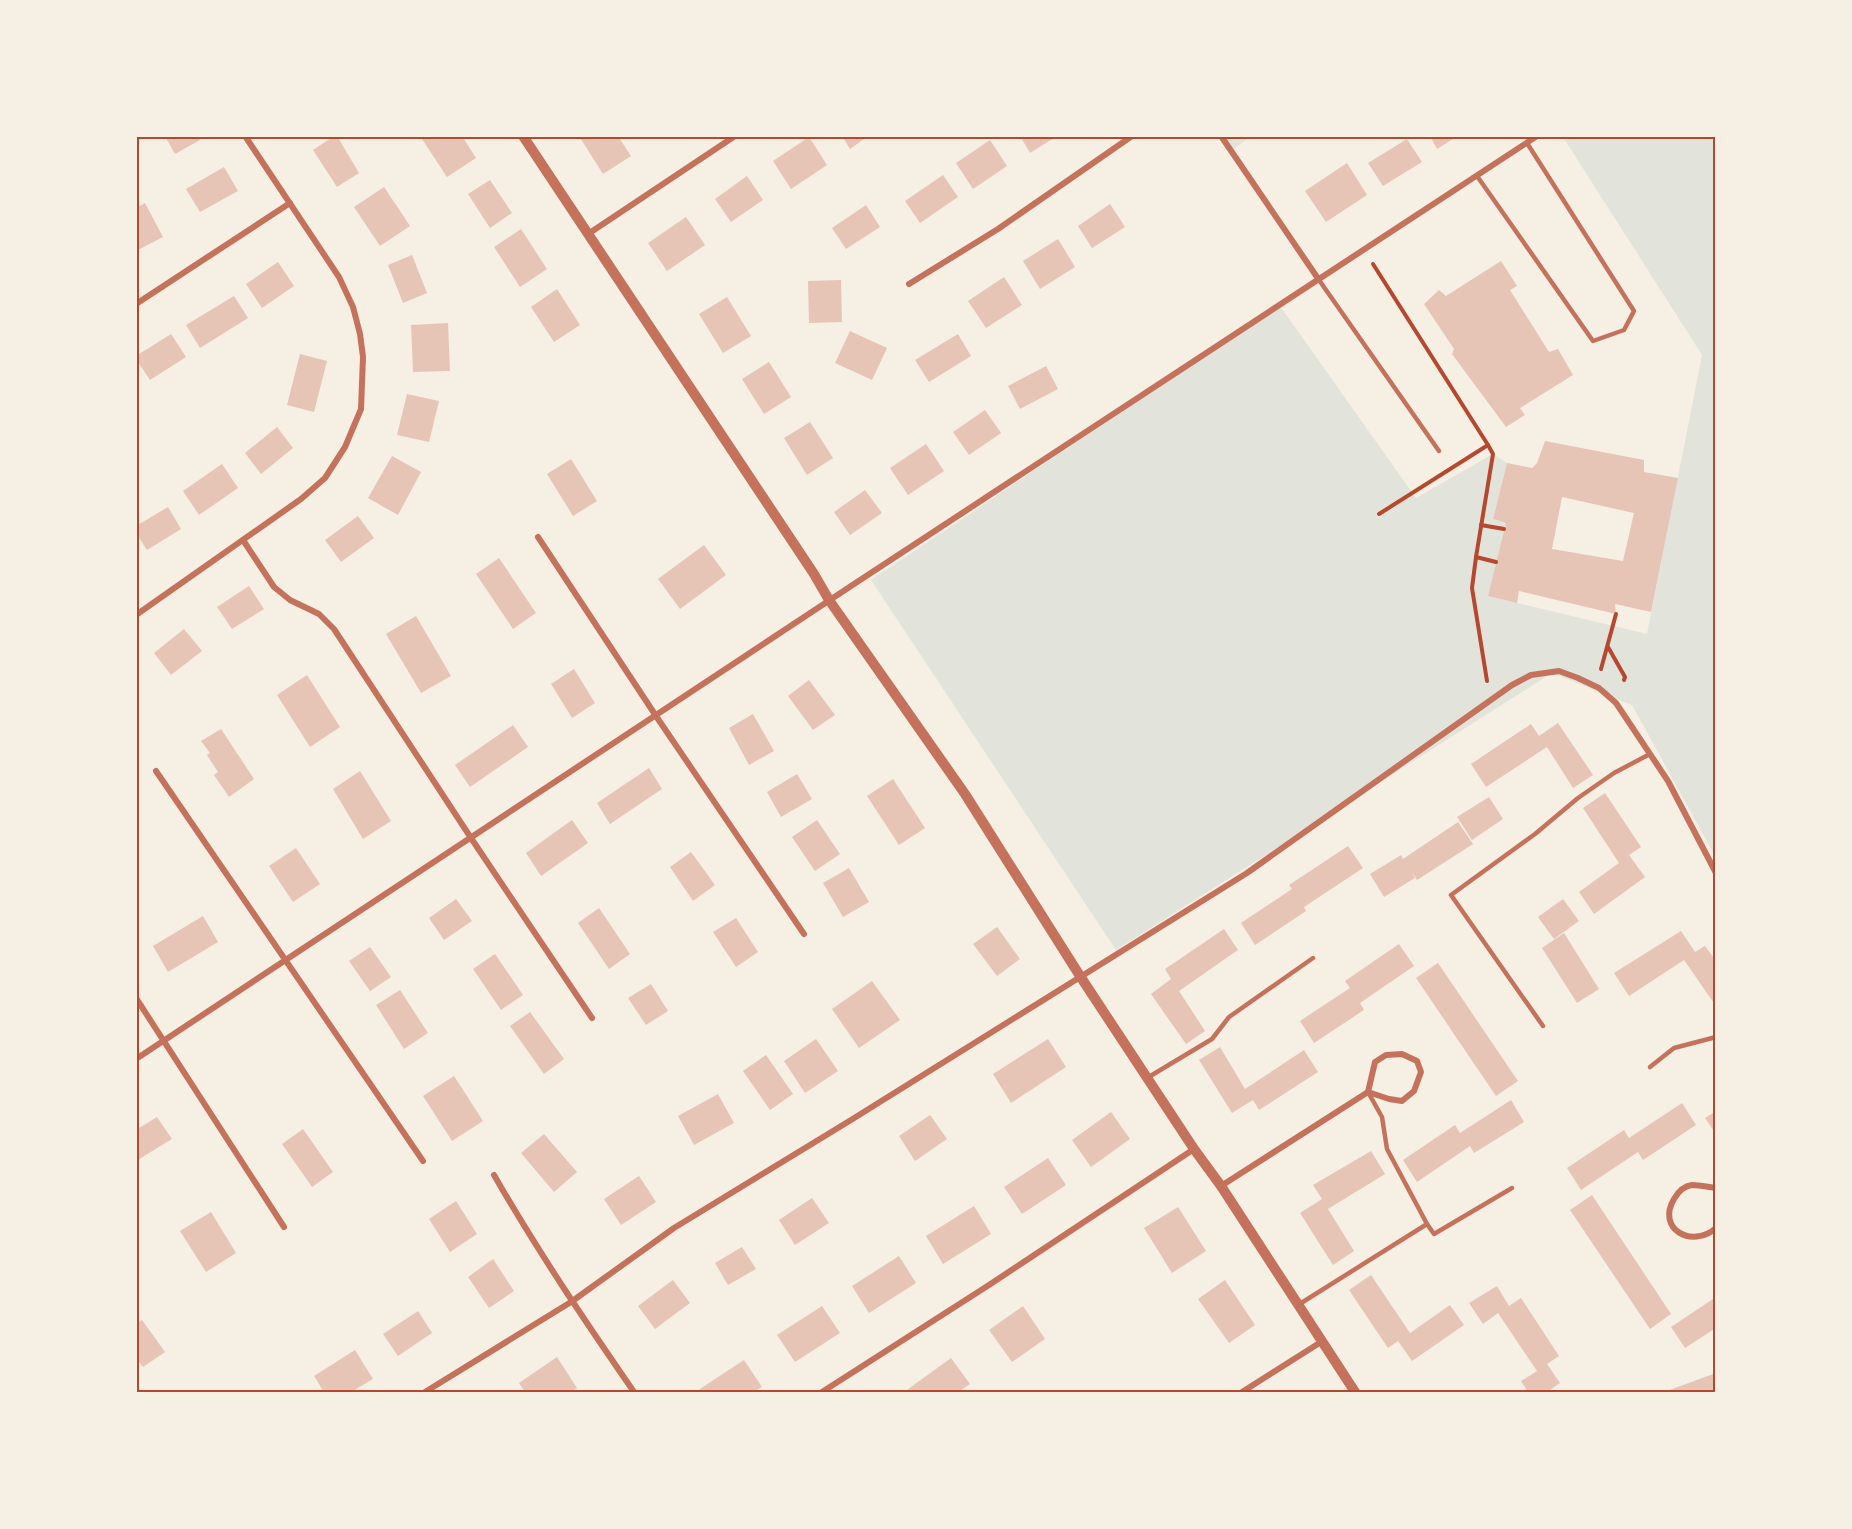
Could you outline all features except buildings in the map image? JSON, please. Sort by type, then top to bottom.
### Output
[{"type":"street","points":[[136,615],[301,499],[325,478],[345,447],[361,409],[363,357],[353,307],[339,277],[245,136]]},
{"type":"street","points":[[523,136],[830,600],[965,794],[1080,976],[1221,1186],[1355,1392]]},
{"type":"street","points":[[588,234],[735,136]]},
{"type":"street","points":[[909,284],[998,229],[1132,136]]},
{"type":"street","points":[[1221,136],[1319,280]]},
{"type":"street","points":[[136,1059],[1537,136]]},
{"type":"street","points":[[136,304],[290,203]]},
{"type":"street","points":[[538,537],[804,934]]},
{"type":"street","points":[[243,540],[274,587],[290,600],[319,614],[334,629],[592,1018]]},
{"type":"street","points":[[425,1392],[571,1302],[674,1228],[1247,873],[1512,685],[1531,675],[1559,671],[1599,688],[1616,703],[1668,781],[1716,873]]},
{"type":"street","points":[[156,771],[423,1161]]},
{"type":"street","points":[[136,998],[284,1227]]},
{"type":"street","points":[[1221,1186],[1368,1092],[1376,1062],[1386,1055],[1401,1054],[1417,1061],[1421,1072],[1414,1091],[1402,1101],[1368,1092]]},
{"type":"street","points":[[822,1392],[1194,1149]]},
{"type":"street","points":[[494,1175],[571,1302],[634,1392]]},
{"type":"street","points":[[1716,1188],[1690,1185],[1679,1191],[1668,1209],[1670,1223],[1679,1233],[1697,1238],[1707,1236],[1716,1228]]},
{"type":"street","points":[[1242,1392],[1322,1342]]},
{"type":"lane","points":[[1477,176],[1593,341],[1624,330],[1634,311],[1527,143]]},
{"type":"lane","points":[[1319,280],[1439,451]]},
{"type":"lane","points":[[1543,1026],[1450,895],[1535,834],[1587,791],[1614,773],[1650,754]]},
{"type":"lane","points":[[1148,1078],[1212,1039],[1229,1017],[1313,958]]},
{"type":"lane","points":[[1650,1067],[1674,1048],[1716,1037]]},
{"type":"lane","points":[[1368,1092],[1382,1118],[1387,1149],[1434,1234],[1512,1188]]},
{"type":"lane","points":[[1298,1305],[1427,1224]]},
{"type":"path","points":[[1373,264],[1493,454],[1473,588],[1487,681]]},
{"type":"path","points":[[1379,514],[1488,445]]},
{"type":"path","points":[[1481,525],[1504,529]]},
{"type":"path","points":[[1476,557],[1496,562]]},
{"type":"path","points":[[1601,669],[1616,614]]},
{"type":"path","points":[[1608,647],[1625,677],[1624,680]]},
{"type":"shaded area","points":[[1221,137],[1250,137],[1231,151]]},
{"type":"shaded area","points":[[1563,137],[1715,137],[1715,856],[1632,705],[1552,673],[1116,950],[871,580],[1280,306],[1416,498],[1493,454],[1507,463],[1493,519],[1506,523],[1489,596],[1647,634],[1702,355]]}]
